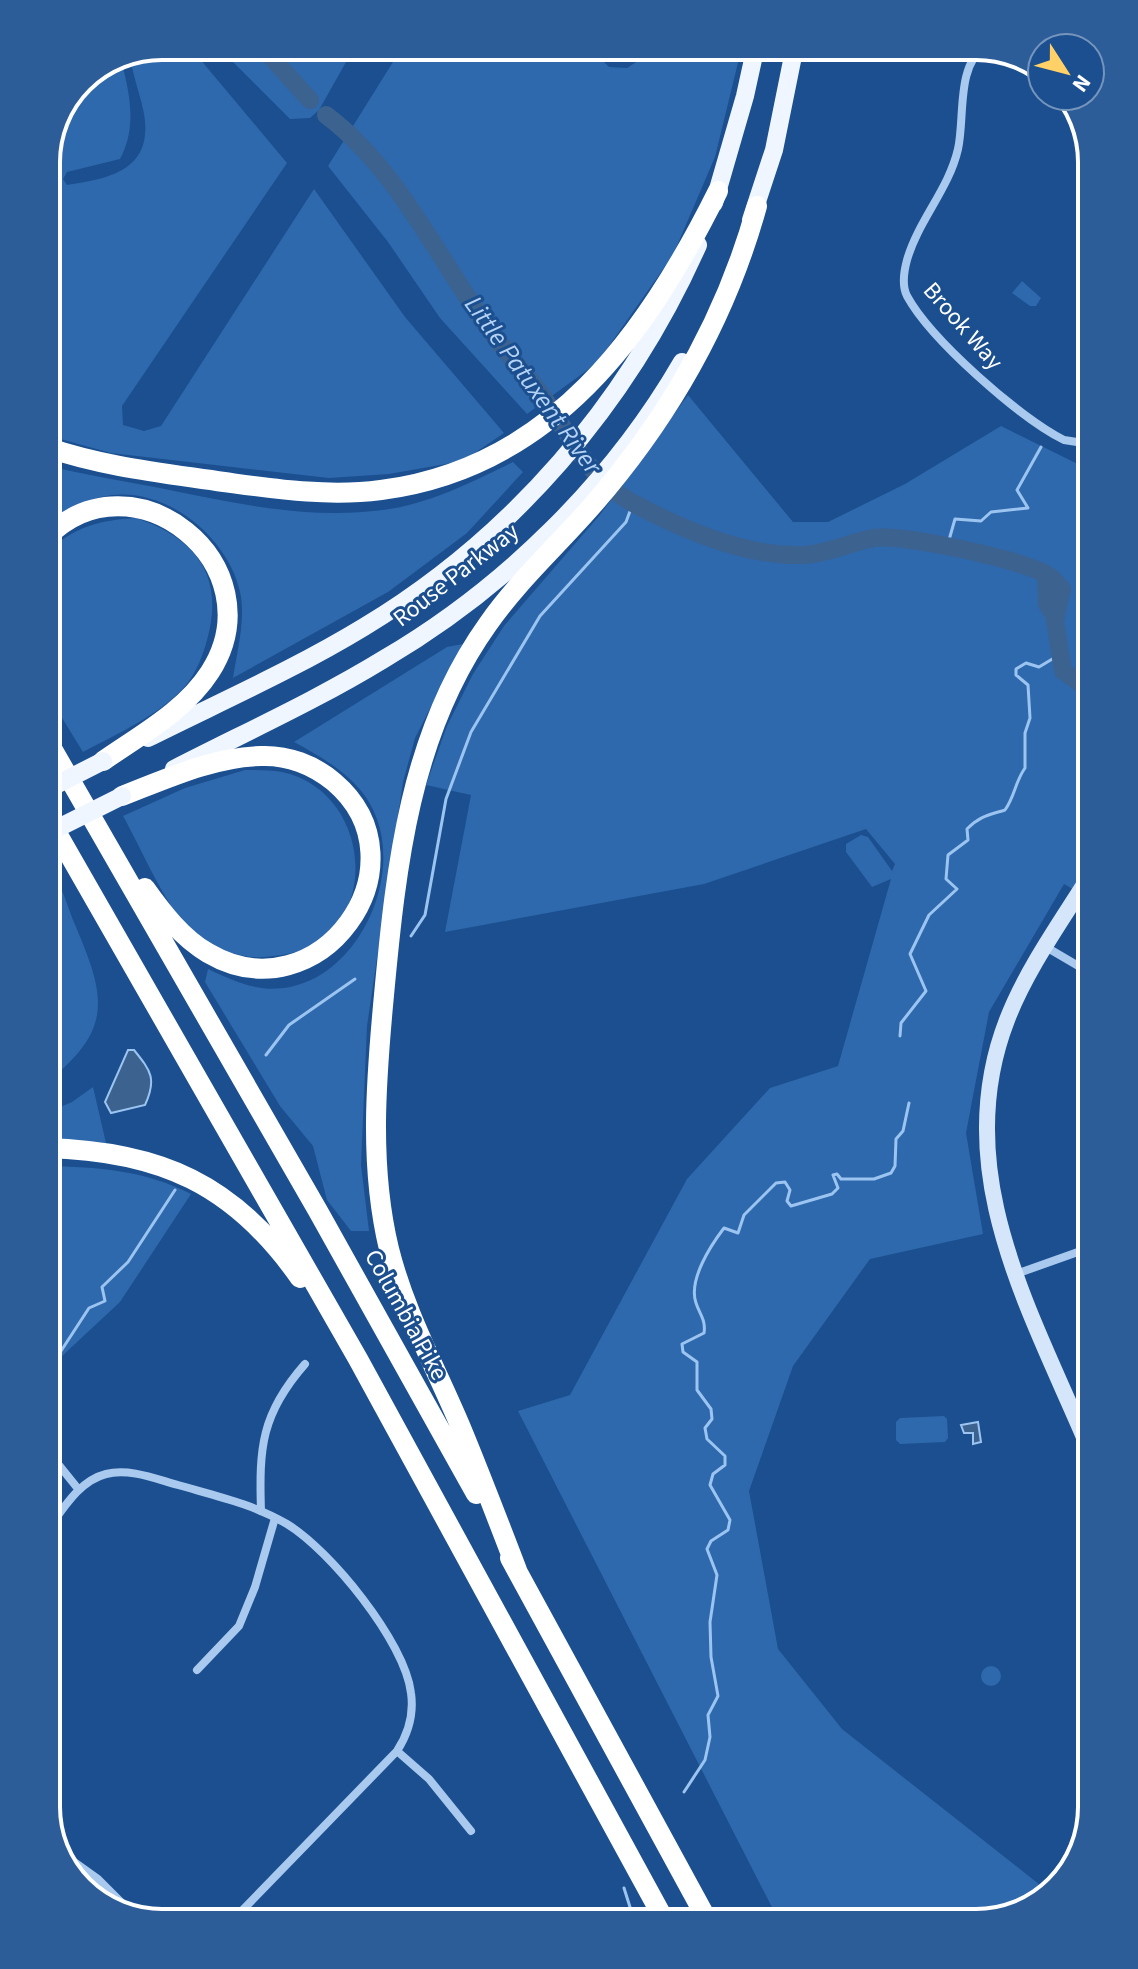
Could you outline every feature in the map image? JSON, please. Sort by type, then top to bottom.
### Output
[{"type":"highway","points":[[60,450],[146,471],[275,489],[344,493],[379,491],[436,479],[490,458],[533,432],[575,398],[649,314],[718,191]]},
{"type":"highway","points":[[517,1570],[462,1430],[401,1291],[389,1247],[375,1143],[379,1045],[404,832],[431,733],[459,670],[489,622],[624,456],[704,342],[744,252],[757,206]]},
{"type":"highway","points":[[60,528],[90,511],[131,508],[149,512],[176,524],[197,539],[208,552],[225,589],[225,636],[208,675],[162,720],[103,761]]},
{"type":"highway","points":[[80,798],[178,928],[205,952],[232,964],[280,967],[311,958],[338,939],[362,901],[370,863],[360,817],[341,789],[304,763],[261,756],[221,761],[122,796]]},
{"type":"highway","name":"Columbia Pike","points":[[60,762],[318,1211],[701,1909]]},
{"type":"highway","points":[[60,838],[358,1359],[658,1909]]},
{"type":"highway","points":[[60,1149],[139,1158],[178,1171],[222,1195],[273,1240],[358,1359]]},
{"type":"main road","name":"Rouse Parkway","points":[[60,783],[312,655],[398,606],[470,551],[556,468],[594,422],[662,321],[702,235],[718,191],[752,60]]},
{"type":"main road","points":[[624,456],[688,351],[757,206],[784,111],[793,60]]},
{"type":"main road","name":"Rouse Parkway","points":[[60,827],[331,688],[421,636],[494,581],[584,505]]},
{"type":"main road","points":[[1078,895],[1046,947],[1004,1028],[995,1059],[985,1122],[993,1205],[1016,1274],[1078,1422]]},
{"type":"street","name":"Brook Way","points":[[973,60],[969,65],[957,152],[913,242],[904,287],[933,328],[994,390],[1058,437],[1071,442],[1078,441]]},
{"type":"street","points":[[1046,947],[1078,966]]},
{"type":"street","points":[[1016,1274],[1078,1252]]},
{"type":"street","points":[[261,1511],[262,1437],[276,1403],[305,1364]]},
{"type":"street","points":[[60,1466],[79,1490]]},
{"type":"street","points":[[60,1514],[79,1490],[98,1477],[122,1472],[229,1499],[261,1511],[305,1537],[340,1570],[358,1593],[403,1667],[411,1704],[408,1729],[397,1751],[244,1909]]},
{"type":"street","points":[[197,1670],[239,1626],[255,1587],[275,1518]]},
{"type":"street","points":[[397,1751],[429,1779],[471,1831]]},
{"type":"street","points":[[77,1864],[119,1900]]},
{"type":"shaded area","points":[[201,60],[287,163],[122,406],[123,425],[144,431],[161,426],[314,189],[405,317],[504,433],[463,461],[389,474],[329,478],[111,453],[60,439],[60,155],[63,135],[77,105],[90,90],[105,77],[123,68],[130,123],[120,159],[67,172],[63,179],[67,185],[92,181],[117,173],[127,166],[136,158],[145,134],[132,65],[142,62]]},
{"type":"shaded area","points":[[231,60],[347,60],[319,110],[310,118],[290,119]]},
{"type":"shaded area","points":[[394,60],[602,60],[609,67],[627,68],[639,60],[739,60],[715,157],[673,255],[597,363],[527,414],[440,318],[388,242],[328,166]]},
{"type":"shaded area","points":[[1022,281],[1041,298],[1036,306],[1030,306],[1012,293]]},
{"type":"shaded area","points":[[688,395],[793,522],[828,522],[905,484],[1001,426],[1078,464],[1078,892],[1064,884],[989,1012],[966,1133],[983,1234],[870,1259],[793,1366],[749,1491],[778,1649],[842,1729],[1041,1886],[1009,1904],[976,1909],[773,1909],[518,1411],[570,1395],[687,1179],[770,1088],[838,1066],[891,879],[872,887],[846,852],[846,844],[861,835],[868,837],[892,871],[895,864],[866,829],[704,884],[445,932],[471,795],[426,785],[447,726],[473,674],[504,626],[599,516]]},
{"type":"shaded area","points":[[513,462],[523,472],[467,533],[388,592],[233,678],[242,602],[233,571],[207,533],[169,506],[124,494],[86,502],[60,516],[60,469],[243,504],[326,513],[400,507],[482,477]]},
{"type":"shaded area","points":[[136,518],[175,536],[190,549],[201,562],[208,579],[212,617],[201,658],[186,685],[138,723],[83,752],[60,715],[60,541],[88,526]]},
{"type":"shaded area","points":[[463,644],[415,738],[403,782],[367,1026],[361,1165],[369,1231],[351,1231],[327,1200],[313,1146],[280,1106],[205,982],[208,969],[258,987],[290,987],[314,978],[336,964],[353,944],[368,921],[378,896],[383,870],[383,844],[377,819],[354,783],[331,764],[294,742],[447,647]]},
{"type":"shaded area","points":[[245,770],[282,772],[313,785],[336,807],[350,835],[356,866],[352,896],[338,923],[315,944],[282,955],[245,956],[214,947],[196,937],[172,908],[123,816],[185,788]]},
{"type":"shaded area","points":[[60,886],[92,969],[98,1009],[94,1027],[60,1071]]},
{"type":"shaded area","points":[[128,1050],[134,1050],[145,1064],[151,1088],[145,1105],[111,1113],[105,1102]]},
{"type":"shaded area","points":[[93,1087],[106,1143],[60,1141],[60,1107]]},
{"type":"shaded area","points":[[60,1166],[120,1171],[156,1180],[191,1194],[120,1302],[60,1358]]},
{"type":"shaded area","points":[[944,1416],[947,1419],[948,1438],[945,1442],[900,1444],[896,1440],[896,1422],[900,1418]]},
{"type":"shaded area","points":[[978,1422],[981,1442],[973,1444],[973,1433],[964,1433],[961,1425]]},
{"type":"shaded area","points":[[991,1666],[998,1669],[1001,1676],[998,1683],[991,1686],[984,1683],[981,1676],[984,1669]]},
{"type":"waterway","name":"Little Patuxent River","points":[[274,60],[310,100]]},
{"type":"waterway","name":"Little Patuxent River","points":[[326,115],[352,137],[396,188],[496,339],[543,397],[592,468],[616,492],[692,531],[759,551],[803,555],[874,538],[889,538],[963,550],[1036,570],[1051,577],[1062,589],[1055,620],[1063,671],[1078,682]]},
{"type":"waterway","points":[[947,547],[955,519],[981,521],[991,512],[1028,508],[1017,490],[1041,447]]},
{"type":"waterway","points":[[411,936],[425,915],[446,799],[471,732],[540,616],[626,522],[633,503]]},
{"type":"waterway","points":[[1046,574],[1047,604],[1056,618]]},
{"type":"waterway","points":[[900,1036],[901,1023],[926,991],[910,954],[929,915],[957,889],[946,879],[948,855],[968,840],[967,829],[972,825],[985,816],[1005,810],[1025,768],[1025,733],[1030,718],[1028,685],[1016,675],[1016,669],[1026,663],[1039,667],[1059,655]]},
{"type":"waterway","points":[[266,1055],[289,1025],[355,979]]},
{"type":"waterway","points":[[684,1792],[705,1760],[710,1737],[708,1715],[718,1696],[711,1657],[710,1622],[717,1575],[707,1549],[711,1541],[728,1530],[730,1520],[710,1485],[713,1474],[725,1465],[725,1456],[707,1439],[705,1428],[712,1419],[711,1409],[697,1390],[697,1362],[683,1352],[682,1344],[704,1333],[694,1294],[698,1274],[707,1253],[724,1228],[738,1233],[744,1215],[776,1183],[785,1182],[790,1190],[787,1201],[791,1206],[832,1194],[838,1188],[833,1175],[837,1174],[841,1179],[874,1179],[891,1173],[895,1166],[896,1139],[903,1131],[909,1103]]},
{"type":"waterway","points":[[60,1351],[89,1308],[105,1301],[102,1287],[128,1262],[175,1190]]},
{"type":"waterway","points":[[624,1888],[631,1909]]}]
